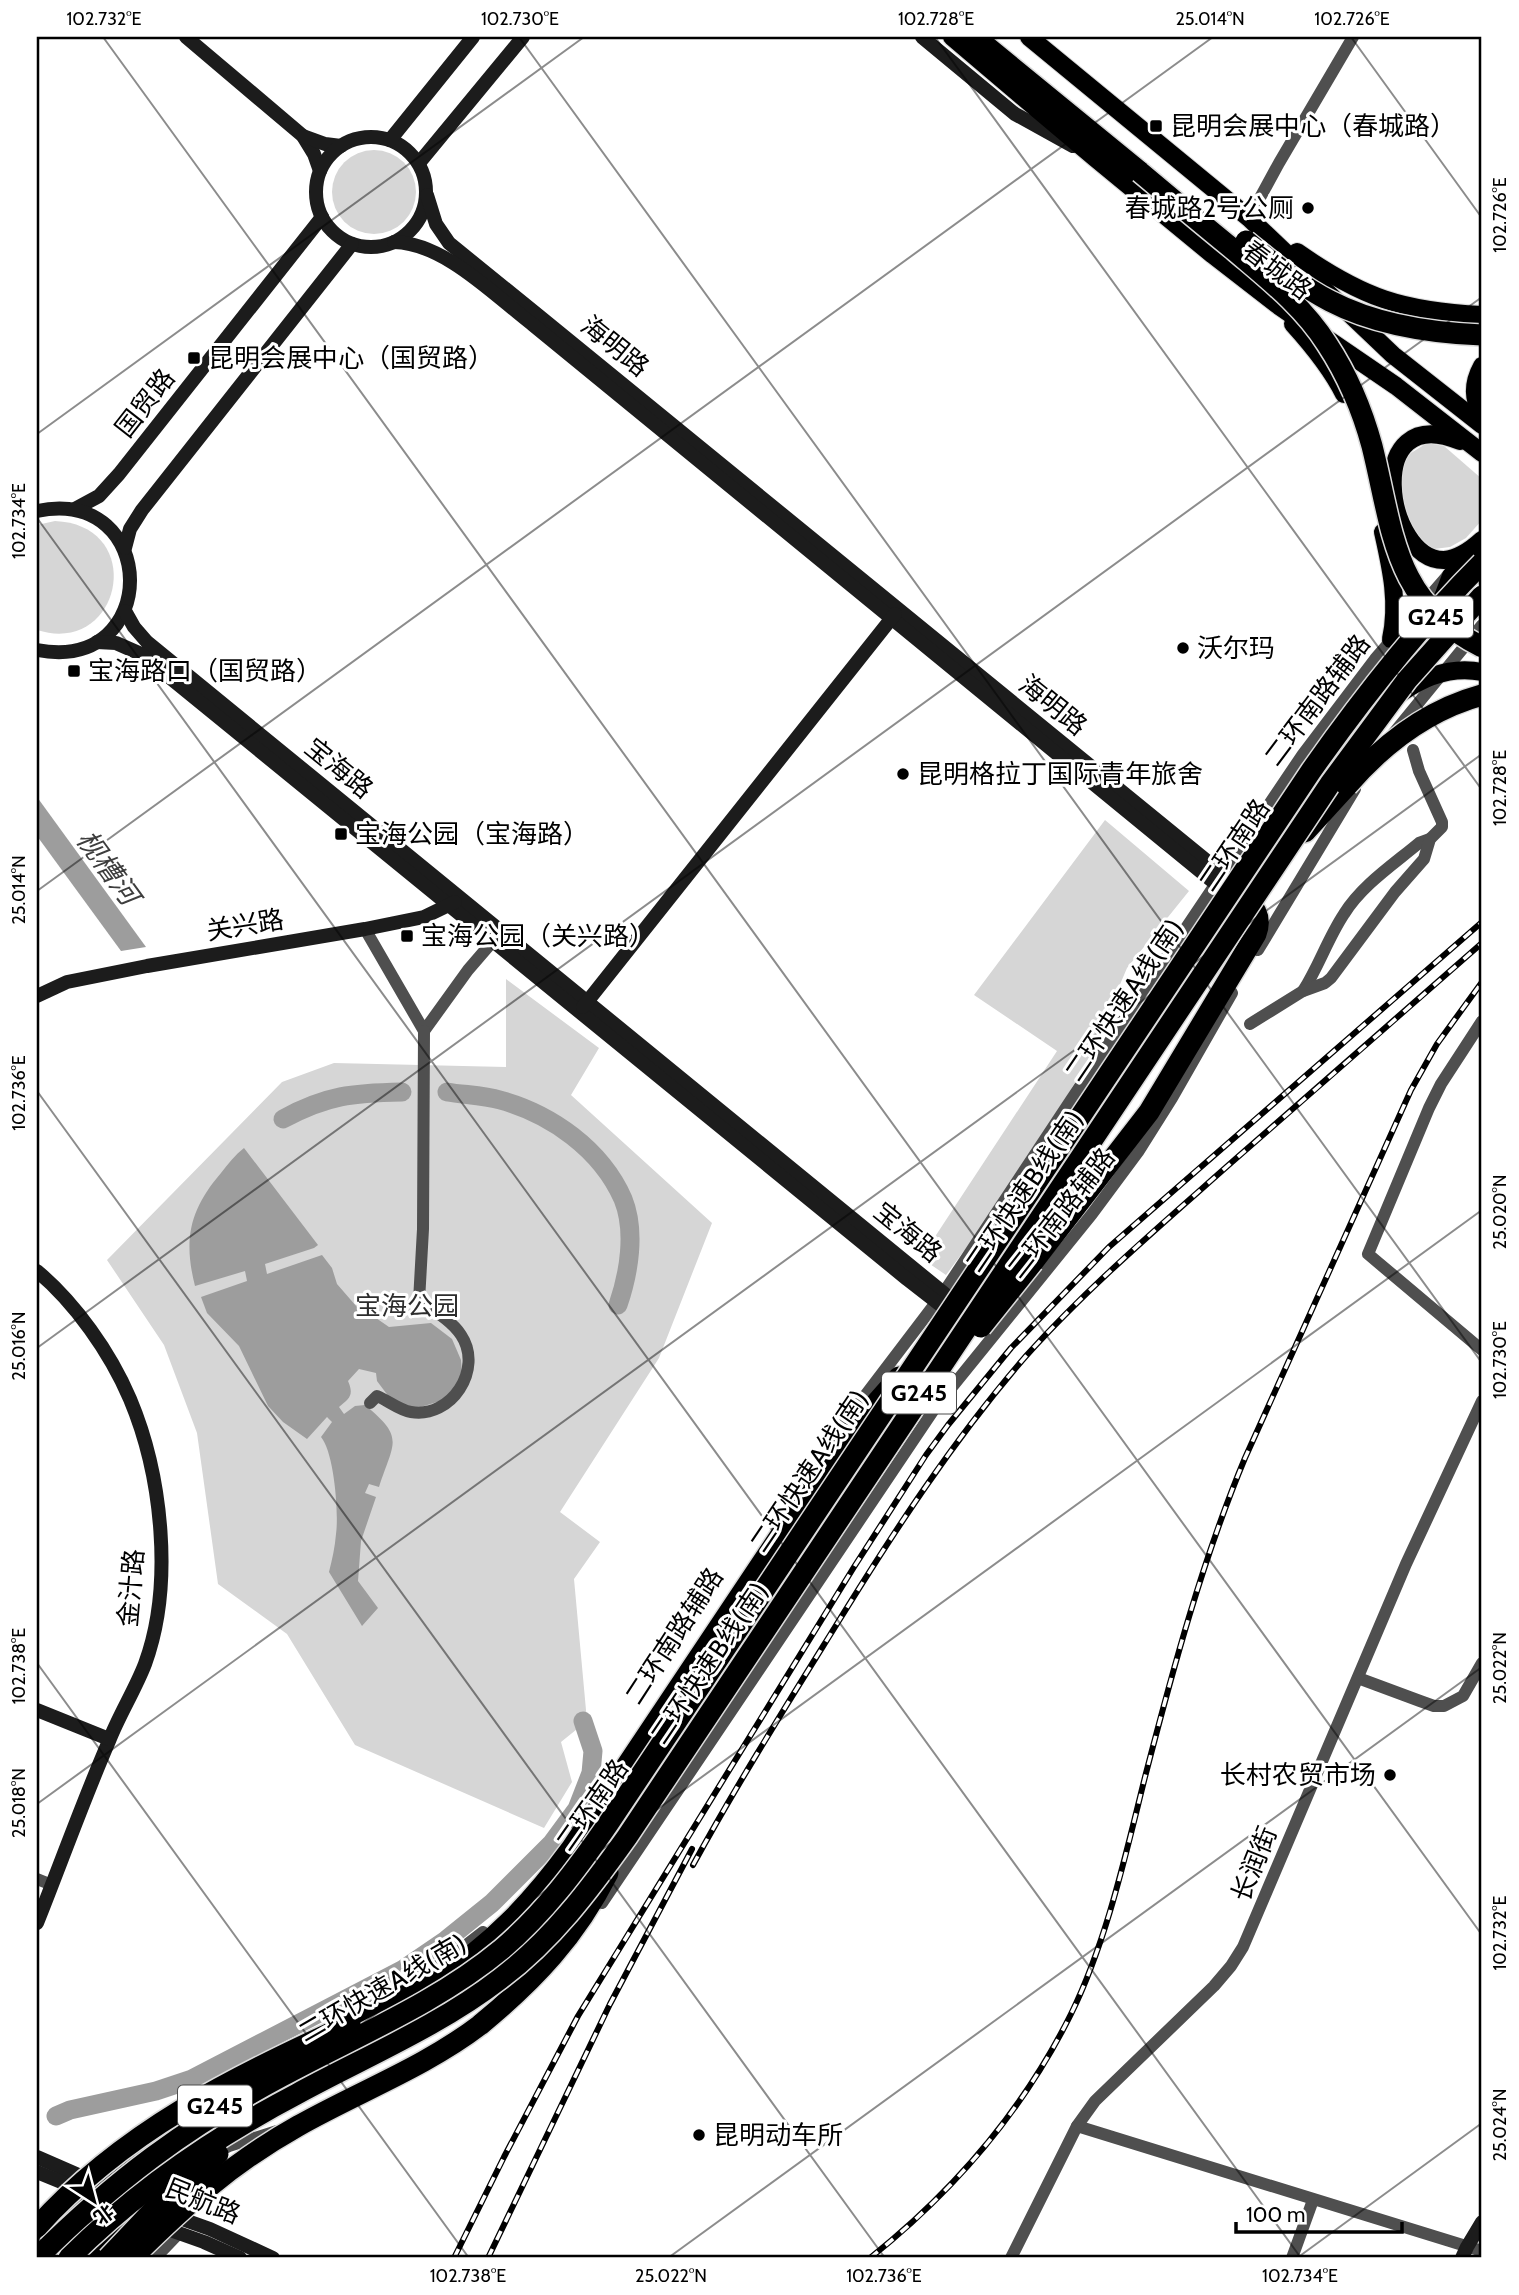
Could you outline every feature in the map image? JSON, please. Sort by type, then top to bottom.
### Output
[{"type":"highway","points":[[975,37],[1270,260],[1331,302],[1394,324],[1430,331],[1482,335]]},
{"type":"highway","points":[[998,37],[1275,284],[1306,316],[1325,340],[1347,377],[1363,416],[1392,537],[1405,569],[1428,606],[1445,622],[1482,647]]},
{"type":"highway","name":"二环快速A线(南)","points":[[37,2258],[112,2187],[167,2144],[255,2091],[433,1996],[486,1961],[518,1934],[569,1877],[623,1801],[1311,771],[1389,666],[1428,620],[1482,566]]},
{"type":"highway","name":"二环快速B线(南)","points":[[69,2258],[153,2183],[209,2145],[295,2095],[425,2027],[482,1992],[517,1966],[551,1933],[607,1866],[889,1444],[1244,892],[1429,654],[1482,594]]},
{"type":"highway","points":[[889,1444],[928,1390],[1018,1281],[1136,1129],[1161,1093],[1254,939],[1259,918],[1244,892],[1388,744],[1428,716],[1482,695]]},
{"type":"highway","points":[[37,2227],[108,2161],[174,2113],[244,2074],[436,1980],[502,1930],[532,1899],[565,1858],[835,1453],[858,1422],[929,1345],[952,1306]]},
{"type":"highway","points":[[569,1877],[587,1851],[619,1780],[635,1752]]},
{"type":"highway","points":[[132,2258],[196,2196],[248,2156],[303,2123],[444,2049],[480,2025],[528,1982],[576,1928],[592,1904],[648,1800]]},
{"type":"highway","points":[[350,2024],[440,1990],[486,1961]]},
{"type":"highway","points":[[108,2258],[179,2186],[235,2141],[310,2095],[409,2042],[482,1992]]},
{"type":"main road","points":[[186,37],[303,135],[325,144],[341,146]]},
{"type":"main road","points":[[390,140],[473,37]]},
{"type":"main road","points":[[922,37],[1015,114],[1095,158]]},
{"type":"main road","name":"春城路","points":[[952,37],[1219,260],[1279,306],[1396,386],[1482,454]]},
{"type":"main road","name":"春城路","points":[[1029,37],[1249,218],[1393,355],[1482,425]]},
{"type":"main road","points":[[419,163],[523,39]]},
{"type":"main road","points":[[303,135],[320,171]]},
{"type":"main road","points":[[373,137],[390,140],[406,149],[419,163],[427,195],[423,212],[416,226],[401,239],[386,246],[352,244],[340,238],[321,217],[316,186],[320,171],[329,157],[341,146],[356,139],[373,137]]},
{"type":"main road","name":"海明路","points":[[427,195],[436,224],[457,251],[539,316],[894,615]]},
{"type":"main road","name":"国贸路","points":[[75,509],[99,496],[119,474],[321,217]]},
{"type":"main road","points":[[1249,218],[1326,271],[1371,296],[1404,307],[1433,312],[1482,315]]},
{"type":"main road","name":"海明路","points":[[394,242],[422,246],[450,260],[1220,879],[1244,892]]},
{"type":"main road","points":[[125,548],[130,529],[142,510],[352,244]]},
{"type":"main road","points":[[1219,260],[1294,326],[1337,380],[1362,443],[1391,569],[1396,612],[1391,639]]},
{"type":"main road","points":[[1482,366],[1474,395],[1482,416]]},
{"type":"main road","points":[[1482,454],[1442,435],[1419,436],[1410,440],[1398,452],[1393,475],[1394,496],[1401,522],[1410,541],[1420,552],[1434,559],[1451,559],[1482,540]]},
{"type":"main road","points":[[37,512],[54,508],[75,509],[95,517],[112,530],[125,548],[131,569],[131,590],[125,611],[116,626],[97,642],[78,651],[58,653],[37,650]]},
{"type":"main road","points":[[1414,642],[1436,614],[1451,576],[1482,540]]},
{"type":"main road","name":"二环南路","points":[[1244,892],[1332,747],[1414,642],[1482,566]]},
{"type":"main road","name":"二环南路","points":[[37,2243],[93,2189],[137,2153],[189,2119],[368,2035],[435,1999],[488,1964],[537,1920],[572,1880],[611,1826],[952,1306],[1244,892],[1426,653],[1482,594]]},
{"type":"main road","name":"宝海路","points":[[125,611],[147,642],[454,903],[493,942],[584,1006]]},
{"type":"main road","points":[[584,1006],[894,615]]},
{"type":"main road","name":"宝海路","points":[[97,642],[116,643],[141,654],[584,1006],[952,1306]]},
{"type":"main road","points":[[1364,731],[1387,704],[1425,679],[1441,673],[1482,671]]},
{"type":"main road","name":"关兴路","points":[[37,996],[67,982],[424,917],[454,903]]},
{"type":"main road","name":"金汁路","points":[[37,1271],[83,1321],[129,1398],[150,1465],[160,1541],[160,1585],[145,1663],[109,1740],[37,1923]]},
{"type":"main road","name":"二环南路","points":[[87,2258],[192,2158],[230,2129],[286,2095],[433,2019],[498,1977],[532,1948],[567,1912],[648,1800],[952,1306]]},
{"type":"main road","points":[[37,1710],[109,1740]]},
{"type":"main road","name":"民航路","points":[[37,2157],[93,2189],[139,2209],[179,2233],[240,2258]]},
{"type":"main road","name":"民航路","points":[[37,2172],[93,2189]]},
{"type":"main road","name":"民航路","points":[[139,2209],[210,2229],[273,2258]]},
{"type":"main road","points":[[1464,2252],[1482,2222]]},
{"type":"street","points":[[1249,218],[1353,37]]},
{"type":"street","name":"二环南路辅路","points":[[93,2189],[155,2135],[222,2085],[295,2041],[437,1966],[474,1940],[514,1902],[551,1859],[838,1432],[952,1306],[1117,1030],[1303,754],[1391,639],[1482,540]]},
{"type":"street","name":"二环南路辅路","points":[[139,2209],[168,2183],[209,2155],[349,2106],[420,2072],[499,2022],[538,1986],[580,1933],[639,1849],[914,1437],[1092,1214],[1138,1152],[1364,775],[1398,727],[1482,625]]},
{"type":"street","points":[[1303,991],[1314,975],[1344,913],[1364,889],[1419,843],[1430,839],[1443,827],[1413,750]]},
{"type":"street","points":[[1250,1024],[1303,991],[1331,978],[1395,892],[1424,859],[1430,839]]},
{"type":"street","points":[[1244,892],[1274,923]]},
{"type":"street","points":[[365,929],[424,1031],[423,1229],[419,1301],[449,1322],[462,1337],[468,1355],[461,1389],[442,1407],[428,1412],[408,1412],[377,1396],[370,1404]]},
{"type":"street","points":[[424,1031],[468,970],[493,942]]},
{"type":"street","points":[[1482,1021],[1441,1084],[1429,1108],[1368,1255],[1482,1350]]},
{"type":"street","points":[[952,1306],[993,1335]]},
{"type":"street","name":"长润街","points":[[1011,2258],[1077,2126],[1096,2101],[1214,1986],[1243,1947],[1406,1564],[1482,1401]]},
{"type":"street","points":[[1358,1678],[1420,1702],[1444,1706],[1463,1696],[1482,1663]]},
{"type":"street","points":[[37,1879],[52,1885]]},
{"type":"street","points":[[1077,2126],[1313,2200],[1464,2252],[1482,2251]]},
{"type":"street","points":[[1292,2258],[1313,2200]]},
{"type":"street","points":[[155,2258],[179,2233]]},
{"type":"green space","points":[[374,150],[390,153],[404,162],[413,176],[416,192],[413,208],[404,222],[390,231],[374,234],[358,231],[344,222],[335,208],[332,192],[335,176],[344,162],[358,153]]},
{"type":"green space","points":[[1427,443],[1444,446],[1482,479],[1482,520],[1466,538],[1450,547],[1434,549],[1418,540],[1399,495],[1402,464],[1411,453]]},
{"type":"green space","points":[[55,521],[84,528],[103,544],[113,564],[113,587],[105,608],[89,625],[66,633],[37,630],[37,525]]},
{"type":"green space","points":[[1105,820],[1189,891],[1127,968],[1087,1062],[1021,1174],[946,1275],[921,1258],[1057,1051],[974,995]]},
{"type":"green space","name":"宝海公园","points":[[506,979],[599,1048],[571,1095],[712,1223],[659,1358],[560,1512],[600,1542],[574,1579],[587,1721],[561,1742],[572,1782],[544,1828],[355,1745],[287,1634],[218,1584],[197,1433],[164,1345],[107,1260],[282,1082],[334,1063],[506,1067]]},
{"type":"shaded area","points":[[37,797],[146,947],[121,951],[37,836]]},
{"type":"shaded area","points":[[244,1148],[318,1245],[265,1264],[267,1274],[322,1255],[332,1268],[337,1284],[363,1314],[376,1318],[389,1327],[431,1323],[452,1339],[461,1360],[462,1372],[459,1381],[447,1399],[414,1409],[392,1401],[377,1381],[376,1373],[359,1369],[348,1381],[350,1396],[339,1407],[344,1414],[355,1406],[365,1405],[386,1425],[393,1441],[379,1487],[369,1484],[365,1493],[376,1497],[361,1541],[358,1581],[378,1608],[362,1626],[329,1572],[337,1524],[336,1498],[329,1456],[321,1437],[332,1422],[327,1417],[307,1439],[283,1422],[268,1406],[239,1346],[207,1313],[201,1297],[247,1281],[245,1271],[195,1286],[191,1269],[190,1239],[196,1212],[210,1186]]},
{"type":"waterway","points":[[283,1119],[327,1100],[369,1093],[402,1092]]},
{"type":"waterway","points":[[447,1092],[494,1098],[538,1114],[572,1136],[602,1164],[623,1199],[629,1225],[630,1252],[618,1305]]},
{"type":"waterway","points":[[56,2116],[70,2110],[156,2091],[192,2079],[402,1970],[446,1940],[492,1903],[552,1843],[577,1809],[591,1773],[593,1751],[583,1721]]},
{"type":"railway","points":[[454,2258],[578,2016],[854,1567],[948,1425],[1011,1348],[1109,1247],[1482,922]]},
{"type":"railway","points":[[693,1865],[762,1745],[902,1522],[949,1454],[1026,1356],[1100,1280],[1482,943]]},
{"type":"railway","points":[[870,2258],[930,2205],[984,2147],[1031,2084],[1071,2014],[1105,1928],[1178,1656],[1215,1536],[1245,1458],[1411,1090],[1437,1044],[1482,982]]},
{"type":"railway","points":[[488,2258],[610,2004],[692,1849]]},
{"type":"place","name":"昆明会展中心（春城路）","points":[[1156,126]]},
{"type":"place","name":"春城路2号公厕","points":[[1308,208]]},
{"type":"place","name":"昆明会展中心（国贸路）","points":[[194,358]]},
{"type":"place","name":"沃尔玛","points":[[1183,648]]},
{"type":"place","name":"宝海路口（国贸路）","points":[[74,671]]},
{"type":"place","name":"昆明格拉丁国际青年旅舍","points":[[903,774]]},
{"type":"place","name":"宝海公园（宝海路）","points":[[341,834]]},
{"type":"place","name":"宝海公园（关兴路）","points":[[407,936]]},
{"type":"place","name":"长村农贸市场","points":[[1390,1775]]},
{"type":"place","name":"昆明动车所","points":[[699,2135]]},
{"type":"water label","name":"枧槽河","points":[[108,867]]}]
